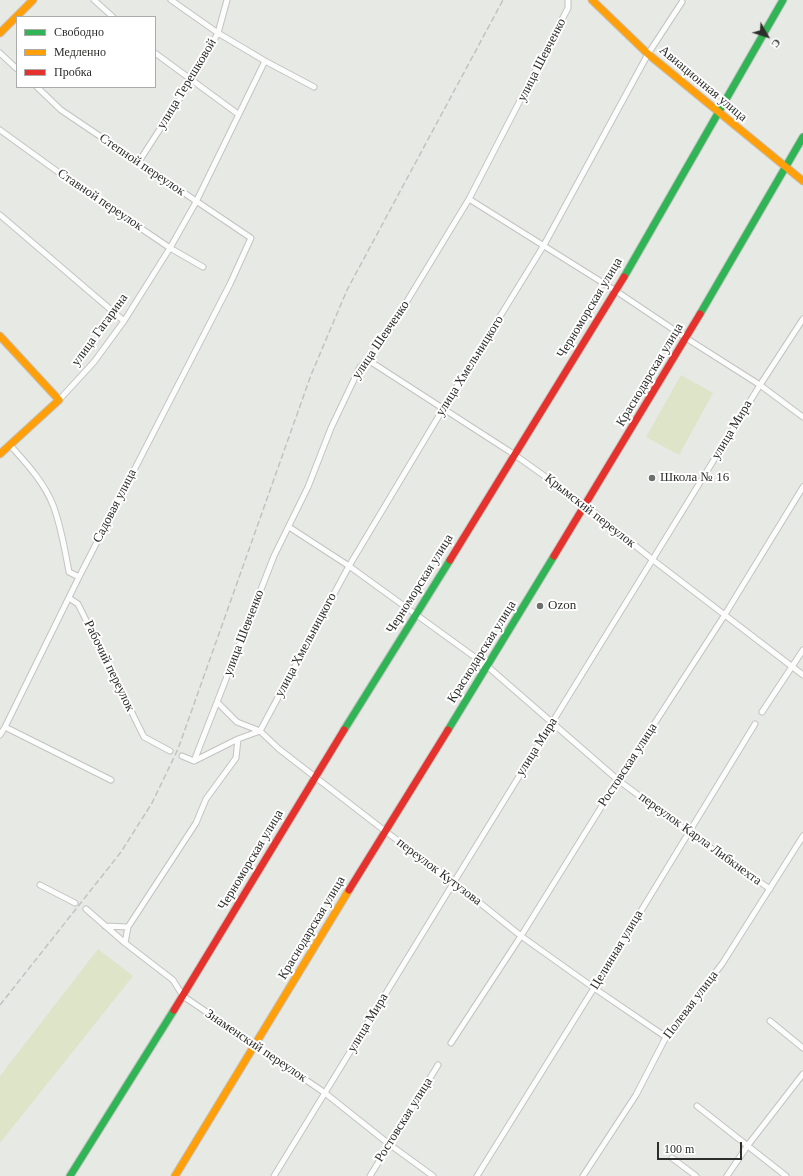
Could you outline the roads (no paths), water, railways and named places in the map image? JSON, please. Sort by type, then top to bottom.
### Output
[{"type":"street","points":[[17,16],[33,0]]},
{"type":"street","points":[[94,0],[112,16]]},
{"type":"street","points":[[171,0],[218,33],[265,61],[314,87]]},
{"type":"street","name":"улица Терешковой","points":[[138,163],[191,81],[218,33],[228,0]]},
{"type":"street","name":"улица Шевченко","points":[[194,761],[218,703],[274,556],[308,487],[334,421],[360,367],[368,360],[384,339],[469,199],[568,8],[568,0]]},
{"type":"street","name":"Авиационная улица","points":[[592,0],[648,54],[803,181]]},
{"type":"street","name":"Черноморская улица","points":[[70,1176],[183,996],[315,777],[616,291],[783,0]]},
{"type":"street","name":"улица Хмельницкого","points":[[260,731],[349,566],[544,245],[648,54],[682,2]]},
{"type":"street","points":[[0,33],[16,17]]},
{"type":"street","points":[[0,53],[16,68]]},
{"type":"street","points":[[156,54],[191,81],[238,114]]},
{"type":"street","name":"улица Гагарина","points":[[0,453],[59,400],[94,362],[124,321],[170,248],[196,202],[265,61]]},
{"type":"street","name":"Степной переулок","points":[[38,88],[61,110],[251,238],[232,278]]},
{"type":"street","name":"Ставной переулок","points":[[0,130],[65,177],[170,248],[203,267]]},
{"type":"street","name":"Краснодарская улица","points":[[175,1176],[586,505],[686,338],[803,137]]},
{"type":"street","points":[[469,199],[616,291],[760,385],[803,417]]},
{"type":"street","points":[[0,215],[124,321]]},
{"type":"street","name":"Садовая улица","points":[[0,734],[5,727],[79,577],[232,278]]},
{"type":"street","name":"улица Мира","points":[[274,1176],[552,721],[760,385],[803,319]]},
{"type":"street","points":[[0,336],[59,400]]},
{"type":"street","name":"Крымский переулок","points":[[368,360],[515,455],[586,505],[724,616],[803,675]]},
{"type":"street","points":[[10,444],[32,470],[53,504],[69,572],[79,577]]},
{"type":"street","name":"Ростовская улица","points":[[451,1043],[521,936],[618,780],[724,616],[803,487]]},
{"type":"street","name":"переулок Карла Либкнехта","points":[[289,527],[349,566],[487,666],[618,780],[688,832],[770,888]]},
{"type":"street","name":"Рабочий переулок","points":[[69,598],[78,604],[144,737],[170,751]]},
{"type":"street","points":[[762,712],[803,650]]},
{"type":"street","name":"переулок Кутузова","points":[[218,703],[237,722],[260,731],[279,749],[454,882],[521,936],[666,1037]]},
{"type":"street","name":"Целинная улица","points":[[476,1176],[594,988],[755,724]]},
{"type":"street","points":[[5,727],[111,780]]},
{"type":"street","points":[[182,756],[194,761],[238,739],[260,731]]},
{"type":"street","points":[[125,943],[128,927],[196,823],[206,799],[236,758],[238,739]]},
{"type":"street","name":"Полевая улица","points":[[583,1176],[636,1095],[666,1037],[722,964],[803,836]]},
{"type":"street","points":[[40,885],[75,903]]},
{"type":"street","name":"Знаменский переулок","points":[[86,909],[125,943],[173,980],[183,996],[325,1093],[389,1144],[433,1176]]},
{"type":"street","points":[[105,926],[128,927]]},
{"type":"street","points":[[770,1021],[803,1048]]},
{"type":"street","name":"Ростовская улица","points":[[370,1176],[438,1065]]},
{"type":"street","points":[[727,1176],[748,1145],[803,1074]]},
{"type":"street","points":[[697,1106],[786,1176]]},
{"type":"street","points":[[672,1158],[696,1176]]},
{"type":"railway","points":[[0,1005],[121,852],[152,803],[178,749],[311,375],[347,290],[503,0]]},
{"type":"place","name":"Школа № 16","points":[[652,478]]},
{"type":"place","name":"Ozon","points":[[540,606]]}]
